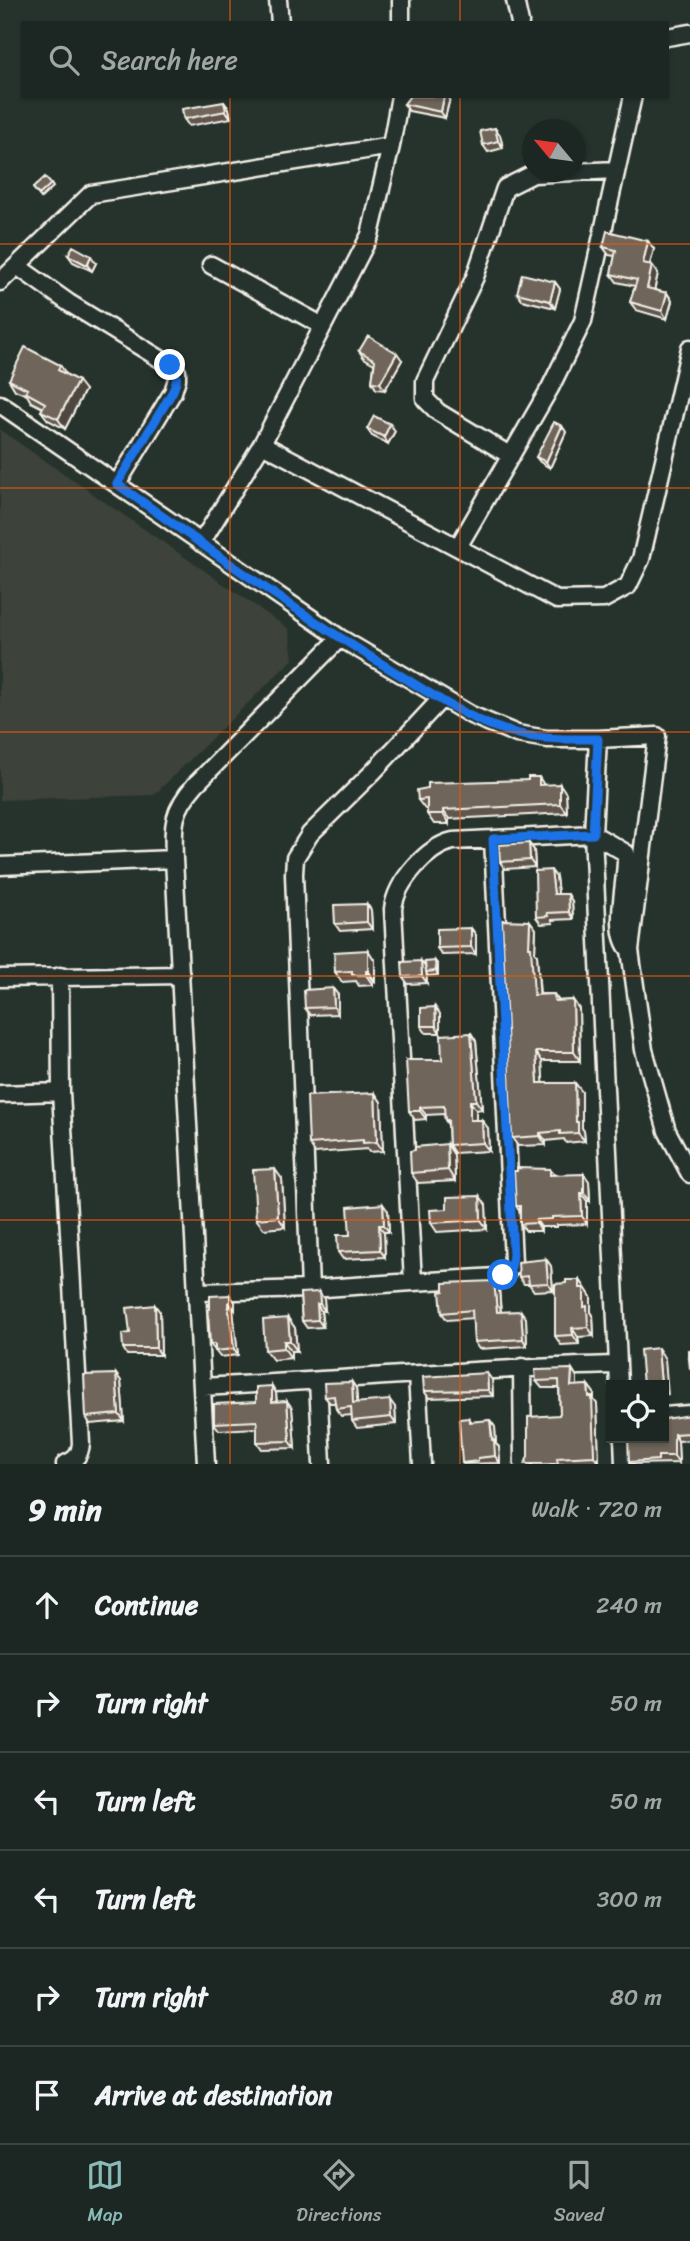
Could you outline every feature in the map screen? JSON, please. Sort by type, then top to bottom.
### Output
[{"type":"street","points":[[278,0],[280,21]]},
{"type":"street","points":[[401,0],[401,21]]},
{"type":"street","points":[[516,0],[520,21]]},
{"type":"street","points":[[669,37],[690,33]]},
{"type":"street","points":[[201,543],[262,444],[370,235],[400,98]]},
{"type":"street","points":[[458,547],[550,388],[583,321],[633,98]]},
{"type":"street","points":[[0,282],[91,194],[391,146]]},
{"type":"street","points":[[512,456],[439,412],[425,399],[425,382],[475,277],[505,188],[533,174],[616,170]]},
{"type":"street","points":[[211,265],[323,326]]},
{"type":"street","points":[[17,266],[69,303],[177,372],[173,391],[117,484]]},
{"type":"street","points":[[262,444],[556,600],[604,599],[628,586],[641,559],[690,348]]},
{"type":"street","points":[[0,404],[340,638],[441,699],[494,726],[517,734],[547,739],[657,736],[630,950],[645,1051],[667,1131],[690,1174]]},
{"type":"street","points":[[206,1464],[174,818],[178,805],[185,796],[340,638]]},
{"type":"street","points":[[310,1289],[295,858],[310,834],[441,699]]},
{"type":"street","points":[[598,739],[593,834],[620,1380]]},
{"type":"street","points":[[413,1282],[394,903],[404,880],[441,845],[453,841],[593,834],[626,853],[621,930],[624,945],[630,950]]},
{"type":"street","points":[[197,1292],[310,1289],[497,1277],[508,1271],[513,1262],[493,839]]},
{"type":"street","points":[[0,866],[174,859]]},
{"type":"street","points":[[0,978],[181,975]]},
{"type":"street","points":[[60,976],[61,1092],[81,1443],[80,1454],[65,1464]]},
{"type":"street","points":[[0,1094],[61,1092]]},
{"type":"street","points":[[202,1387],[522,1367],[618,1365]]},
{"type":"street","points":[[522,1367],[523,1464]]},
{"type":"street","points":[[417,1375],[422,1464]]},
{"type":"street","points":[[317,1381],[322,1464]]},
{"type":"street","points":[[669,1416],[690,1414]]},
{"type":"street","points":[[623,1443],[624,1464]]},
{"type":"shaded area","points":[[0,430],[289,629],[293,659],[154,795],[0,800]]},
{"type":"building","points":[[408,98],[444,98],[441,112],[404,104]]},
{"type":"building","points":[[224,102],[226,111],[184,119],[182,109]]},
{"type":"building","points":[[495,128],[498,141],[483,145],[480,131]]},
{"type":"building","points":[[45,177],[51,184],[39,195],[33,188]]},
{"type":"building","points":[[607,231],[648,241],[643,263],[652,265],[647,288],[667,293],[662,311],[630,302],[637,280],[611,274],[616,250],[603,247]]},
{"type":"building","points":[[73,246],[91,256],[87,265],[68,255]]},
{"type":"building","points":[[522,274],[555,282],[550,301],[517,293]]},
{"type":"building","points":[[368,336],[397,353],[380,383],[372,382],[375,360],[359,351]]},
{"type":"building","points":[[25,347],[60,365],[58,370],[78,381],[58,419],[41,411],[45,403],[25,392],[27,389],[9,380]]},
{"type":"building","points":[[374,416],[390,424],[384,437],[367,429]]},
{"type":"building","points":[[554,422],[562,426],[546,462],[536,457]]},
{"type":"building","points":[[528,777],[539,777],[539,785],[560,784],[560,804],[443,810],[443,814],[427,814],[427,799],[418,800],[417,790],[428,788],[428,783],[528,780]]},
{"type":"building","points":[[529,843],[530,860],[500,862],[499,845]]},
{"type":"building","points":[[551,870],[554,894],[568,894],[569,912],[547,913],[548,916],[536,917],[535,871]]},
{"type":"building","points":[[367,904],[367,922],[335,924],[334,905]]},
{"type":"building","points":[[502,920],[530,921],[529,947],[534,995],[554,994],[555,1001],[573,1000],[574,1052],[536,1052],[538,1083],[575,1083],[578,1133],[560,1134],[560,1131],[512,1138]]},
{"type":"building","points":[[471,928],[471,947],[437,948],[437,929]]},
{"type":"building","points":[[368,950],[366,975],[352,975],[352,971],[335,972],[334,952]]},
{"type":"building","points":[[421,961],[422,976],[403,977],[402,962]]},
{"type":"building","points":[[435,961],[436,971],[426,972],[425,962]]},
{"type":"building","points":[[333,988],[334,1007],[305,1008],[304,990]]},
{"type":"building","points":[[435,1007],[436,1026],[421,1026],[421,1008]]},
{"type":"building","points":[[471,1033],[476,1101],[470,1101],[470,1120],[482,1120],[483,1143],[449,1145],[448,1120],[445,1120],[444,1106],[420,1107],[420,1111],[409,1111],[406,1060],[442,1060],[441,1035]]},
{"type":"building","points":[[375,1093],[377,1142],[363,1143],[363,1140],[309,1144],[307,1096]]},
{"type":"building","points":[[447,1144],[448,1170],[411,1173],[410,1151],[415,1150],[415,1147]]},
{"type":"building","points":[[517,1168],[550,1169],[550,1175],[584,1174],[582,1216],[552,1217],[536,1220],[536,1223],[520,1224],[514,1171],[517,1171]]},
{"type":"building","points":[[275,1169],[278,1217],[256,1219],[253,1170]]},
{"type":"building","points":[[480,1196],[481,1220],[431,1223],[430,1210],[447,1209],[447,1197]]},
{"type":"building","points":[[383,1204],[384,1225],[379,1225],[380,1250],[338,1252],[337,1235],[350,1235],[348,1207]]},
{"type":"building","points":[[546,1259],[548,1283],[529,1284],[528,1276],[519,1277],[518,1262]]},
{"type":"building","points":[[566,1280],[580,1280],[580,1288],[584,1288],[588,1327],[572,1328],[573,1335],[555,1336],[555,1284],[566,1283]]},
{"type":"building","points":[[494,1281],[497,1312],[521,1311],[523,1339],[474,1342],[472,1310],[442,1313],[440,1292],[444,1291],[444,1283]]},
{"type":"building","points":[[319,1292],[318,1320],[302,1321],[300,1293]]},
{"type":"building","points":[[230,1295],[228,1303],[234,1349],[215,1351],[215,1344],[210,1344],[210,1296]]},
{"type":"building","points":[[155,1305],[156,1348],[123,1348],[122,1334],[130,1333],[127,1308]]},
{"type":"building","points":[[288,1318],[290,1341],[284,1341],[284,1348],[265,1350],[263,1320]]},
{"type":"building","points":[[658,1348],[661,1380],[643,1380],[640,1350]]},
{"type":"building","points":[[572,1369],[571,1386],[588,1385],[589,1397],[592,1397],[594,1456],[557,1458],[558,1464],[525,1464],[528,1456],[528,1417],[560,1413],[559,1380],[536,1381],[535,1370]]},
{"type":"building","points":[[487,1373],[488,1390],[424,1391],[423,1377]]},
{"type":"building","points":[[116,1374],[119,1414],[86,1417],[84,1375]]},
{"type":"building","points":[[352,1382],[353,1403],[390,1400],[391,1417],[352,1421],[351,1407],[336,1409],[334,1396],[325,1397],[324,1383]]},
{"type":"building","points":[[272,1386],[272,1402],[287,1401],[290,1441],[257,1442],[257,1421],[214,1423],[214,1404],[256,1402],[256,1387]]},
{"type":"building","points":[[690,1415],[690,1433],[674,1434],[674,1456],[658,1456],[658,1460],[629,1462],[628,1443],[669,1443],[669,1418]]},
{"type":"building","points":[[469,1418],[470,1422],[490,1420],[495,1456],[462,1463],[459,1419]]},
{"type":"route","points":[[170,365],[177,372],[173,391],[117,484],[340,638],[471,715],[517,734],[547,739],[598,739],[593,834],[493,839],[513,1255],[511,1267],[503,1275]]}]
